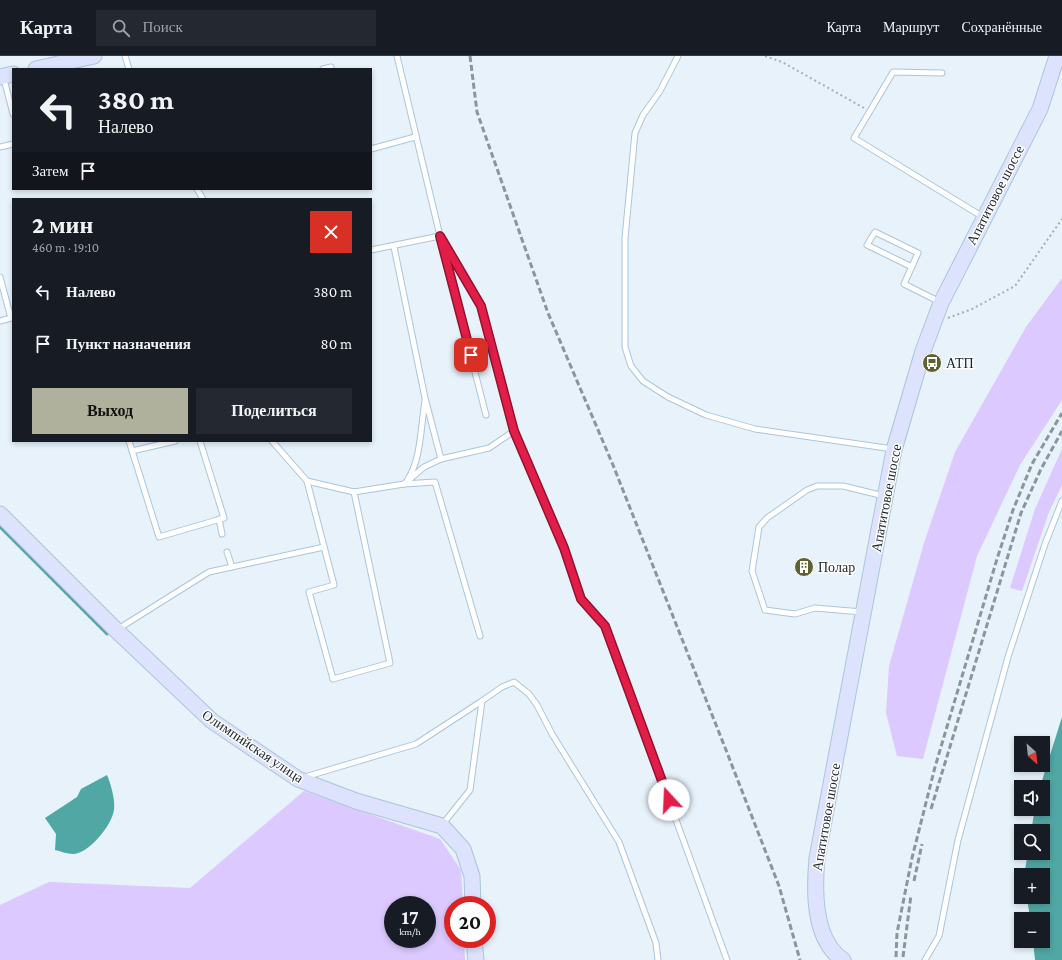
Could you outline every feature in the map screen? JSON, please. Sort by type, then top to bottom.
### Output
[{"type":"street","points":[[40,68],[94,56]]},
{"type":"street","name":"Апатитовое шоссе","points":[[842,960],[835,955],[828,946],[817,913],[815,885],[817,858],[894,450],[923,351],[941,303],[1040,109],[1057,56]]},
{"type":"street","name":"Олимпийская улица","points":[[0,514],[116,630],[212,721],[298,779],[356,801],[442,826]]},
{"type":"street","points":[[442,826],[463,849],[472,876],[473,896]]},
{"type":"street","points":[[475,948],[476,960]]},
{"type":"lane","points":[[125,56],[129,68]]},
{"type":"lane","points":[[397,56],[415,137],[486,415]]},
{"type":"lane","points":[[678,56],[660,91],[643,115],[635,134],[625,238],[625,347],[631,366],[643,381],[668,397],[706,415],[755,429],[894,450]]},
{"type":"lane","points":[[327,68],[331,67]]},
{"type":"lane","points":[[942,73],[893,72],[854,138],[984,217]]},
{"type":"lane","points":[[5,76],[12,109]]},
{"type":"lane","points":[[372,149],[415,137]]},
{"type":"lane","points":[[0,147],[12,144]]},
{"type":"lane","points":[[912,267],[867,245],[875,232],[918,253],[912,267],[904,284],[941,303]]},
{"type":"lane","points":[[372,250],[394,247],[440,236]]},
{"type":"lane","points":[[440,236],[481,306],[514,431],[564,548],[581,599],[605,626],[727,960]]},
{"type":"lane","points":[[394,247],[425,398],[441,459]]},
{"type":"lane","points":[[0,277],[11,318],[0,321]]},
{"type":"lane","points":[[404,484],[413,471],[416,460],[425,398]]},
{"type":"lane","points":[[404,484],[424,467],[441,459],[489,448],[514,431]]},
{"type":"lane","points":[[129,442],[159,537],[224,518],[200,442]]},
{"type":"lane","points":[[132,451],[171,442]]},
{"type":"lane","points":[[273,442],[307,481],[334,585],[309,592],[333,679],[390,663],[354,492]]},
{"type":"lane","points":[[307,481],[354,492],[404,484],[435,482],[480,636]]},
{"type":"lane","points":[[863,612],[815,608],[795,614],[765,610],[752,571],[759,528],[776,510],[807,490],[817,486],[843,486],[885,496]]},
{"type":"lane","points":[[925,960],[939,936],[958,840],[1008,656],[1045,544],[1062,501]]},
{"type":"lane","points":[[218,519],[222,534]]},
{"type":"lane","points":[[116,630],[209,572],[324,547]]},
{"type":"lane","points":[[228,552],[232,567]]},
{"type":"lane","points":[[298,779],[416,744],[502,687],[514,682],[529,694],[537,705],[552,734],[619,842],[656,943],[658,960]]},
{"type":"lane","points":[[442,826],[470,790],[476,736],[482,701]]},
{"type":"path","points":[[765,56],[782,62],[870,112]]},
{"type":"path","points":[[934,323],[972,309],[1014,286],[1062,219]]},
{"type":"shaded area","points":[[1062,278],[1062,400],[1020,465],[977,556],[923,759],[897,756],[886,713],[889,666],[924,543],[955,452],[1026,327]]},
{"type":"shaded area","points":[[1062,449],[1062,485],[1049,512],[1022,591],[1010,588],[1035,509]]},
{"type":"shaded area","points":[[1062,717],[1062,960],[1035,960],[1034,948],[1050,948],[1050,912],[1029,912],[1028,904],[1050,904],[1050,868],[1025,868],[1027,860],[1050,860],[1050,824],[1032,824],[1034,816],[1050,816],[1050,780],[1042,780],[1045,772],[1050,772],[1050,755]]},
{"type":"shaded area","points":[[107,775],[112,789],[114,810],[111,820],[103,833],[85,850],[79,853],[71,854],[55,850],[56,834],[45,818],[77,797],[81,789]]},
{"type":"shaded area","points":[[304,791],[440,839],[461,870],[462,896],[444,896],[444,948],[464,948],[465,960],[0,960],[0,905],[49,882],[190,888]]},
{"type":"waterway","points":[[0,527],[107,634]]},
{"type":"railway","points":[[470,56],[477,112],[548,313],[613,465],[779,886],[800,960]]},
{"type":"railway","points":[[896,957],[897,933],[912,858],[935,767],[997,559],[1013,510],[1032,464],[1062,413]]},
{"type":"railway","points":[[931,809],[1021,513],[1041,469],[1062,431]]},
{"type":"railway","points":[[914,881],[922,844]]},
{"type":"railway","points":[[903,957],[911,895]]},
{"type":"place","name":"АТП","points":[[932,363]]},
{"type":"place","name":"Полар","points":[[804,567]]},
{"type":"route","points":[[471,355],[440,236],[481,306],[514,431],[564,548],[581,599],[605,626],[669,800]]}]
